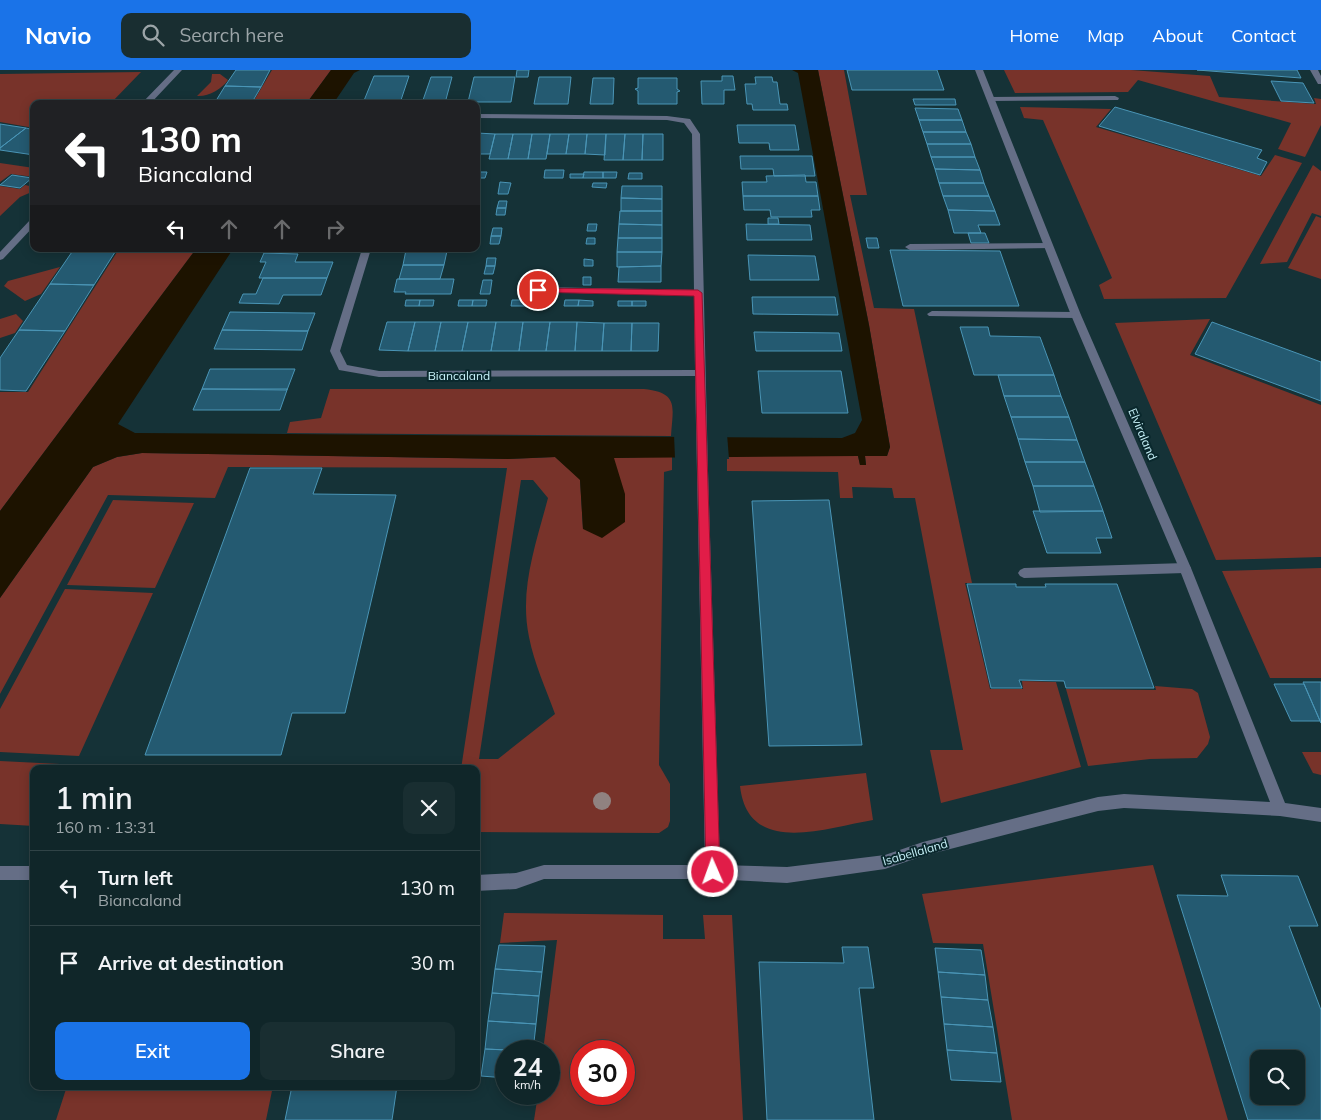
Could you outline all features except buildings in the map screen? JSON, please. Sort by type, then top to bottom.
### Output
[{"type":"street","points":[[149,100],[178,70]]},
{"type":"street","name":"Elviraland","points":[[979,70],[1076,315],[1186,568],[1280,809]]},
{"type":"street","points":[[1314,70],[1321,82]]},
{"type":"street","points":[[991,99],[1115,98]]},
{"type":"street","points":[[480,116],[667,118],[687,121],[696,134],[702,471],[713,872]]},
{"type":"street","points":[[0,257],[30,225]]},
{"type":"street","points":[[910,247],[1049,246]]},
{"type":"street","name":"Biancaland","points":[[366,252],[335,351],[343,368],[378,374],[701,374]]},
{"type":"street","points":[[538,290],[698,293]]},
{"type":"street","points":[[932,314],[1076,315]]},
{"type":"street","points":[[1024,573],[1186,568]]},
{"type":"street","name":"Isabellaland","points":[[480,882],[516,881],[544,872],[713,872],[787,875],[885,862],[923,849],[1098,804],[1124,801],[1280,809],[1321,815]]},
{"type":"street","points":[[0,873],[30,873]]},
{"type":"shaded area","points":[[272,70],[331,70],[309,100],[254,100]]},
{"type":"shaded area","points":[[331,70],[360,70],[354,73],[336,100],[309,100]]},
{"type":"shaded area","points":[[792,70],[818,70],[869,325],[890,447],[887,456],[865,456],[866,465],[860,465],[858,456],[614,458],[625,494],[625,522],[602,538],[583,529],[580,480],[555,457],[508,459],[142,453],[117,457],[93,467],[0,598],[0,511],[194,252],[231,252],[118,424],[135,433],[842,438],[855,433],[862,420],[798,73]]},
{"type":"shaded area","points":[[818,70],[844,70],[867,195],[850,195],[874,308],[914,309],[972,583],[965,583],[990,689],[1023,689],[1022,681],[1056,682],[1081,767],[941,803],[930,750],[963,750],[915,498],[894,498],[892,488],[852,487],[853,498],[840,498],[838,472],[727,471],[727,456],[858,456],[860,465],[866,465],[865,456],[887,456],[890,447],[869,325]]},
{"type":"shaded area","points":[[1004,70],[1131,70],[1210,76],[1219,97],[1316,104],[1314,98],[1321,99],[1321,125],[1305,157],[1278,149],[1291,123],[1138,80],[1128,92],[1015,93]]},
{"type":"shaded area","points":[[141,72],[114,100],[30,100],[30,127],[0,122],[0,74]]},
{"type":"shaded area","points":[[212,74],[220,74],[228,80],[214,92],[197,96],[211,82]]},
{"type":"shaded area","points":[[1020,107],[1111,109],[1096,127],[1261,176],[1275,155],[1302,163],[1226,298],[1104,299],[1099,285],[1112,278],[1043,120],[1024,118]]},
{"type":"shaded area","points":[[0,163],[30,167],[30,176],[11,174],[0,182]]},
{"type":"shaded area","points":[[1313,165],[1321,171],[1321,216],[1312,213],[1287,262],[1260,264]]},
{"type":"shaded area","points":[[25,185],[30,186],[30,193],[20,197],[0,216],[0,186],[20,189]]},
{"type":"shaded area","points":[[1316,216],[1321,218],[1321,279],[1288,268]]},
{"type":"shaded area","points":[[117,252],[194,252],[0,511],[0,392],[28,392]]},
{"type":"shaded area","points":[[60,267],[41,294],[25,301],[4,286],[8,281]]},
{"type":"shaded area","points":[[16,314],[23,321],[15,333],[0,338],[0,319]]},
{"type":"shaded area","points":[[1210,319],[1190,355],[1321,405],[1321,557],[1216,560],[1115,323]]},
{"type":"shaded area","points":[[330,389],[644,389],[663,394],[671,403],[673,417],[671,436],[287,433],[290,422],[321,418]]},
{"type":"shaded area","points":[[142,453],[508,459],[555,457],[580,479],[583,529],[613,458],[672,456],[672,470],[664,472],[659,765],[670,784],[670,821],[668,827],[659,833],[480,832],[480,765],[462,765],[507,468],[228,467],[215,498],[108,495],[0,694],[0,598],[93,467],[117,457]],"holes":[[[521,480],[533,480],[548,498],[530,567],[527,584],[526,619],[540,676],[555,714],[498,759],[479,759]]]},
{"type":"shaded area","points":[[113,500],[194,503],[155,588],[67,585]]},
{"type":"shaded area","points":[[1321,568],[1321,678],[1270,678],[1222,571]]},
{"type":"shaded area","points":[[65,589],[153,593],[79,756],[0,752],[0,709]]},
{"type":"shaded area","points":[[1155,686],[1192,689],[1198,693],[1210,737],[1208,744],[1197,758],[1150,759],[1088,766],[1066,689],[1156,690]]},
{"type":"shaded area","points":[[1302,752],[1321,752],[1321,775],[1313,773]]},
{"type":"shaded area","points":[[0,761],[80,765],[30,765],[30,826],[0,824]]},
{"type":"shaded area","points":[[866,773],[873,820],[812,831],[792,833],[773,830],[757,822],[746,808],[740,786]]},
{"type":"shaded area","points":[[1153,865],[1228,1120],[1012,1120],[983,944],[933,943],[922,894]]},
{"type":"shaded area","points":[[504,913],[663,915],[663,939],[705,939],[703,915],[732,915],[743,1120],[534,1120],[536,1105],[560,1105],[560,1040],[544,1040],[557,940],[500,943]]},
{"type":"shaded area","points":[[66,1090],[272,1090],[266,1120],[56,1120]]},
{"type":"pier","points":[[674,434],[727,434],[729,459],[675,459]]},
{"type":"route","points":[[538,290],[698,293],[713,872]]}]
